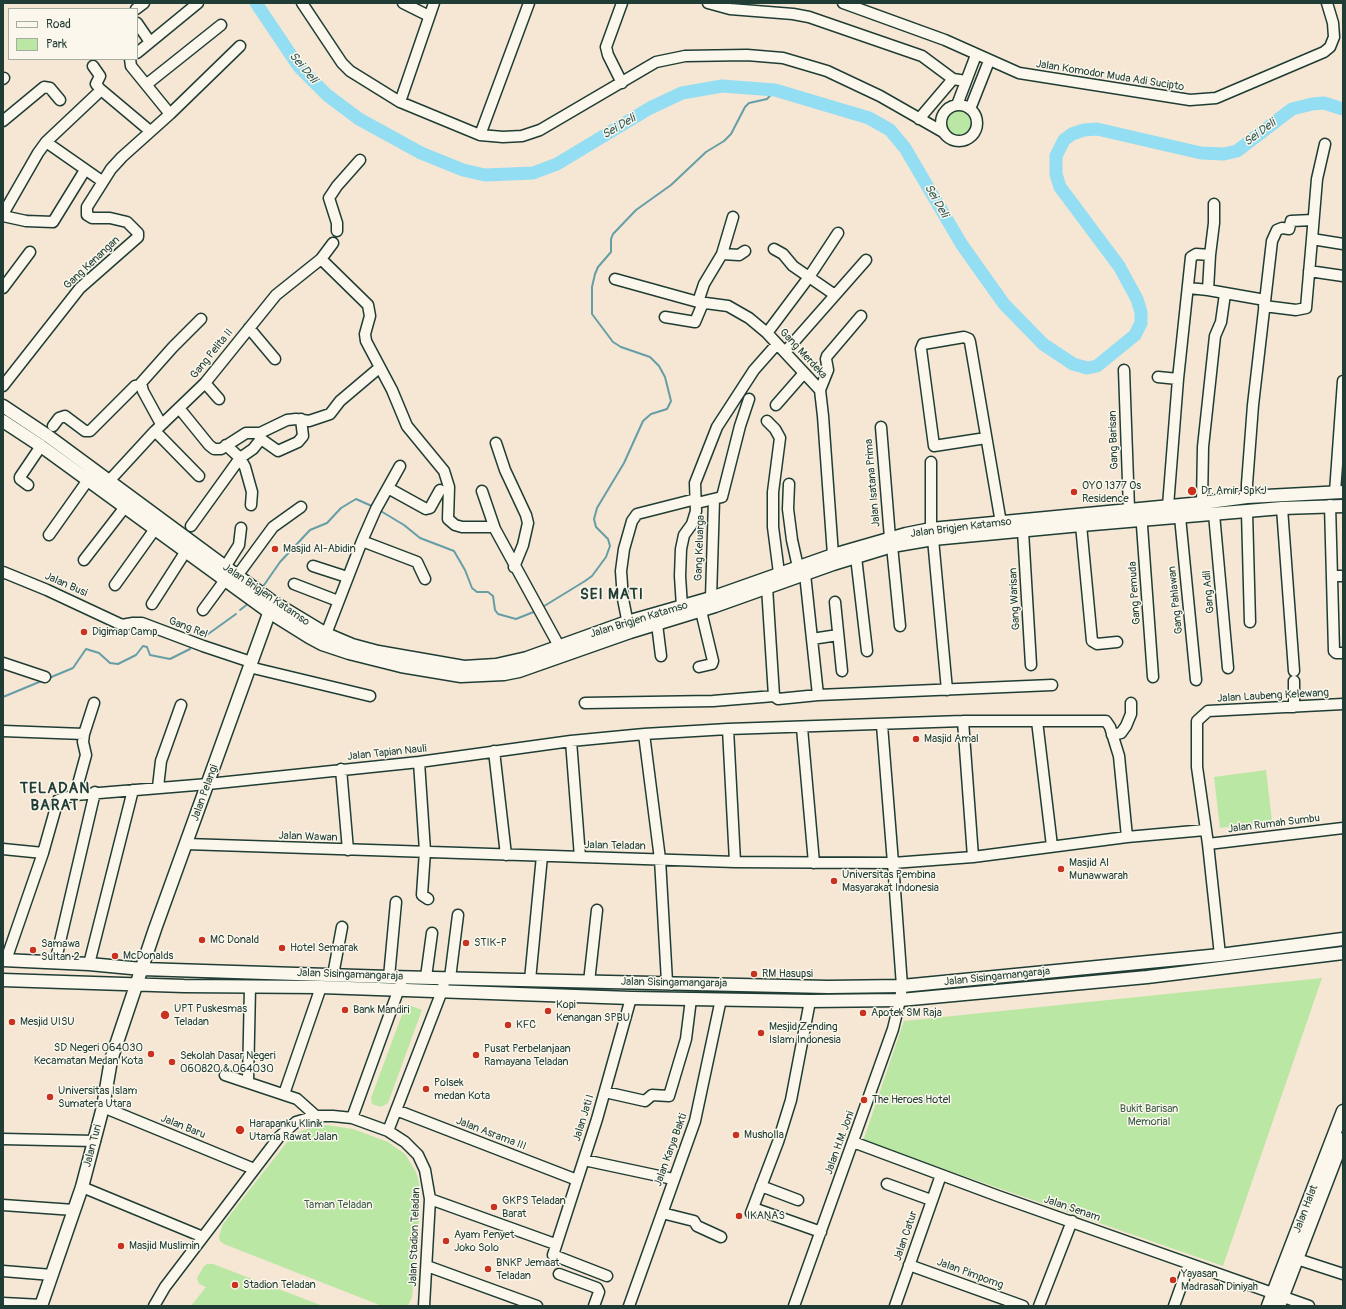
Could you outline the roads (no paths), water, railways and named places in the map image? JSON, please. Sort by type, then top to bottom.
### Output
[{"type":"main road","name":"Jalan Brigjen Katamso","points":[[3,406],[48,436],[237,576],[247,590]]},
{"type":"main road","name":"Jalan Brigjen Katamso","points":[[3,421],[41,446],[225,580],[247,590],[267,603],[326,634],[352,644],[378,652],[464,666],[496,665],[513,662],[559,646],[629,627],[657,624],[767,587],[832,555],[932,534],[1001,523],[1031,527],[1128,509],[1141,514],[1180,517],[1282,508],[1330,505],[1343,506]]},
{"type":"main road","name":"Jalan Brigjen Katamso","points":[[932,534],[1081,525],[1141,514],[1168,506],[1247,497],[1339,492]]},
{"type":"main road","name":"Jalan Brigjen Katamso","points":[[267,603],[309,637],[337,649],[401,666],[461,676],[504,674],[519,671],[682,607],[779,573],[802,571],[856,557],[891,542]]},
{"type":"main road","name":"Jalan Pelangi","points":[[137,984],[250,664],[267,603]]},
{"type":"main road","name":"Jalan Sisingamangaraja","points":[[5,960],[89,964],[142,969],[389,977],[402,976],[589,982],[902,986],[1220,954],[1343,939]]},
{"type":"main road","name":"Jalan Sisingamangaraja","points":[[3,980],[250,987],[400,989],[631,998],[810,1001],[900,1000],[1147,977],[1343,953]]},
{"type":"main road","points":[[1220,954],[1222,967]]},
{"type":"main road","points":[[1077,969],[1079,983]]},
{"type":"main road","name":"Jalan Turi","points":[[42,1306],[82,1187],[103,1107],[111,1060],[137,984]]},
{"type":"main road","name":"Jalan Halat","points":[[1279,1298],[1343,1111]]},
{"type":"main road","name":"Jalan Halat","points":[[1268,1306],[1279,1298],[1297,1259],[1343,1140]]},
{"type":"street","points":[[138,52],[198,3]]},
{"type":"street","points":[[302,3],[342,63],[363,80],[400,102],[480,135],[503,137],[522,136],[540,130],[656,62],[685,56],[747,55],[783,58],[826,71],[880,96],[943,132],[954,140],[967,139],[976,128],[975,115],[970,109],[964,106],[957,105],[950,107],[941,118],[943,132]]},
{"type":"street","points":[[403,3],[429,16]]},
{"type":"street","points":[[400,102],[434,3]]},
{"type":"street","points":[[480,135],[529,3]]},
{"type":"street","points":[[622,3],[606,47],[608,55],[622,83]]},
{"type":"street","points":[[708,3],[730,9],[793,14],[809,17],[922,56],[953,79],[966,81]]},
{"type":"street","name":"Jalan Komodor Muda Adi Sucipto","points":[[843,3],[945,40],[1019,74],[1190,100],[1216,98],[1324,52],[1330,47],[1334,37],[1333,23],[1327,3]]},
{"type":"street","points":[[138,24],[150,42]]},
{"type":"street","points":[[148,84],[221,24]]},
{"type":"street","points":[[46,142],[100,181],[122,157],[170,114],[240,46]]},
{"type":"street","points":[[957,105],[976,55]]},
{"type":"street","points":[[130,60],[130,66],[148,84],[170,114]]},
{"type":"street","points":[[970,109],[989,61]]},
{"type":"street","points":[[93,66],[100,76],[96,84],[100,89],[150,131]]},
{"type":"street","points":[[919,119],[953,79]]},
{"type":"street","points":[[3,121],[44,87],[50,88],[60,100]]},
{"type":"street","points":[[85,170],[54,222],[26,221],[3,215],[38,153],[46,142],[99,92]]},
{"type":"street","points":[[1189,288],[1208,290],[1296,310],[1306,308],[1317,179],[1325,144]]},
{"type":"street","points":[[337,231],[337,223],[328,201],[337,186],[360,160]]},
{"type":"street","name":"Gang Kenangan","points":[[3,386],[80,288],[138,237],[138,232],[127,222],[110,218],[92,218],[87,215],[87,207],[100,181]]},
{"type":"street","points":[[1208,290],[1214,223],[1214,204]]},
{"type":"street","points":[[665,317],[696,322],[704,284],[722,254],[733,217]]},
{"type":"street","points":[[1247,497],[1253,413],[1274,234],[1282,228],[1289,229],[1292,220],[1313,220]]},
{"type":"street","points":[[766,332],[809,277],[838,233]]},
{"type":"street","points":[[1312,239],[1343,244]]},
{"type":"street","name":"Gang Pelita II","points":[[109,481],[158,428],[205,383],[276,294],[321,258],[333,243]]},
{"type":"street","points":[[774,249],[809,277],[835,295]]},
{"type":"street","points":[[722,254],[739,255],[745,251]]},
{"type":"street","points":[[3,288],[30,252]]},
{"type":"street","points":[[1168,506],[1178,379],[1189,288],[1191,257],[1196,254],[1210,255]]},
{"type":"street","points":[[321,258],[368,305],[370,316],[366,329],[366,341],[392,390],[405,423],[444,471],[449,487],[448,519],[455,525],[462,527],[494,527]]},
{"type":"street","points":[[785,352],[866,260]]},
{"type":"street","points":[[1309,271],[1343,276]]},
{"type":"street","name":"Gang Merdeka","points":[[615,279],[700,302],[728,306],[749,318],[766,332],[820,390],[832,555]]},
{"type":"street","points":[[1202,503],[1203,453],[1215,336],[1221,322],[1226,294]]},
{"type":"street","points":[[820,390],[828,370],[826,359],[827,356],[861,316]]},
{"type":"street","points":[[141,385],[148,373],[201,319]]},
{"type":"street","points":[[249,328],[275,360]]},
{"type":"street","points":[[986,438],[934,446],[921,349],[923,344],[964,337],[969,339],[1001,523]]},
{"type":"street","points":[[682,607],[680,576],[681,549],[684,535],[692,524],[696,501],[695,483],[717,427],[754,370],[777,344]]},
{"type":"street","points":[[191,526],[240,458],[253,449],[260,436],[277,423],[301,419],[309,421],[330,414],[340,400],[379,368]]},
{"type":"street","name":"Gang Barisan","points":[[1124,370],[1128,509]]},
{"type":"street","points":[[776,405],[804,373]]},
{"type":"street","points":[[1158,377],[1178,379]]},
{"type":"street","points":[[1339,492],[1343,381]]},
{"type":"street","points":[[205,383],[219,399]]},
{"type":"street","points":[[53,426],[59,418],[65,416],[85,430],[90,431],[135,386],[141,385]]},
{"type":"street","points":[[141,385],[158,428],[199,476]]},
{"type":"street","points":[[629,627],[623,598],[621,571],[624,549],[634,517],[637,514],[696,501],[714,500],[722,497],[740,426],[749,399]]},
{"type":"street","points":[[179,408],[211,447],[218,449],[246,433],[260,436],[277,451],[298,442],[304,434],[301,419]]},
{"type":"street","points":[[767,421],[775,429],[780,438],[773,492],[773,527],[779,573]]},
{"type":"street","name":"Jalan Isatana Prima","points":[[881,427],[900,626]]},
{"type":"street","points":[[496,443],[505,470],[526,515],[528,523],[523,545],[514,567]]},
{"type":"street","points":[[226,445],[240,458],[245,467],[252,492],[251,505]]},
{"type":"street","points":[[28,485],[20,479],[20,476],[41,446]]},
{"type":"street","points":[[931,462],[932,534],[947,690]]},
{"type":"street","points":[[326,634],[362,541],[378,506],[400,466]]},
{"type":"street","points":[[49,535],[88,480]]},
{"type":"street","points":[[789,484],[788,509],[792,540],[802,571],[812,638],[818,695]]},
{"type":"street","points":[[388,488],[426,509],[430,508],[440,490]]},
{"type":"street","points":[[482,491],[494,527],[514,567],[559,646]]},
{"type":"street","name":"Gang Keluarga","points":[[711,598],[714,500]]},
{"type":"street","points":[[1330,505],[1334,651],[1336,653],[1343,653]]},
{"type":"street","points":[[84,560],[125,507]]},
{"type":"street","points":[[237,576],[273,527],[301,507]]},
{"type":"street","points":[[1282,508],[1294,676],[1294,707]]},
{"type":"street","points":[[1247,512],[1250,622]]},
{"type":"street","name":"Gang Pemuda","points":[[1141,514],[1153,677]]},
{"type":"street","name":"Gang Adil","points":[[1214,514],[1228,668]]},
{"type":"street","name":"Gang Pahlawan","points":[[1180,517],[1196,680]]},
{"type":"street","points":[[1081,525],[1092,641],[1097,644],[1117,642]]},
{"type":"street","name":"Gang Warisan","points":[[1031,527],[1031,665]]},
{"type":"street","points":[[225,567],[239,545],[241,528]]},
{"type":"street","points":[[115,585],[155,529]]},
{"type":"street","points":[[362,541],[417,562],[425,579]]},
{"type":"street","points":[[152,604],[186,551]]},
{"type":"street","points":[[856,557],[867,651]]},
{"type":"street","points":[[313,566],[347,577]]},
{"type":"street","name":"Jalan Busi","points":[[3,572],[78,604],[117,623]]},
{"type":"street","points":[[1332,576],[1343,576]]},
{"type":"street","points":[[203,610],[225,580]]},
{"type":"street","points":[[294,584],[338,601]]},
{"type":"street","points":[[767,587],[774,696]]},
{"type":"street","points":[[835,602],[842,670]]},
{"type":"street","points":[[699,667],[712,664],[713,661],[701,610]]},
{"type":"street","name":"Gang Rel","points":[[117,623],[122,625],[133,622],[142,623],[250,664],[370,696]]},
{"type":"street","points":[[657,624],[661,656]]},
{"type":"street","points":[[812,638],[838,635]]},
{"type":"street","points":[[3,663],[45,677]]},
{"type":"street","points":[[585,703],[713,701],[774,696],[778,698],[1052,685]]},
{"type":"street","points":[[75,795],[85,759],[84,741],[94,703]]},
{"type":"street","points":[[1112,735],[1121,733],[1126,726],[1131,714],[1131,703]]},
{"type":"street","name":"Jalan Laubeng Kelewang","points":[[1220,954],[1208,844],[1197,767],[1196,727],[1201,716],[1208,711],[1343,704]]},
{"type":"street","points":[[158,787],[161,761],[181,705]]},
{"type":"street","points":[[736,862],[728,729],[802,728],[963,721],[1105,721],[1108,723],[1119,756],[1127,837]]},
{"type":"street","points":[[963,721],[973,857]]},
{"type":"street","points":[[1037,721],[1052,846]]},
{"type":"street","name":"Jalan H.M. Joni","points":[[794,1306],[893,1029],[900,1000],[902,986],[894,863],[882,725]]},
{"type":"street","points":[[802,728],[814,863]]},
{"type":"street","name":"Jalan Tapian Nauli","points":[[43,853],[57,802],[60,798],[75,795],[95,792],[208,784],[419,762],[571,741],[644,734],[728,729]]},
{"type":"street","points":[[3,731],[84,741]]},
{"type":"street","points":[[644,734],[660,859],[667,982]]},
{"type":"street","points":[[571,741],[580,857]]},
{"type":"street","points":[[494,751],[506,855]]},
{"type":"street","points":[[419,762],[425,851],[422,895],[428,899]]},
{"type":"street","name":"Jalan Wawan","points":[[186,844],[348,850],[341,769]]},
{"type":"street","points":[[89,964],[134,790]]},
{"type":"street","points":[[55,963],[95,792]]},
{"type":"street","name":"Jalan Rumah Sumbu","points":[[1208,844],[1343,828]]},
{"type":"street","name":"Jalan Teladan","points":[[348,850],[425,851],[736,862],[894,863],[973,857],[1127,837],[1205,830]]},
{"type":"street","points":[[3,849],[43,853],[5,960]]},
{"type":"street","points":[[530,980],[542,856]]},
{"type":"street","points":[[389,977],[396,902]]},
{"type":"street","points":[[589,982],[597,910]]},
{"type":"street","points":[[388,1131],[448,978],[458,915]]},
{"type":"street","points":[[333,975],[342,927]]},
{"type":"street","points":[[426,977],[432,933]]},
{"type":"street","points":[[352,1118],[400,989],[402,976]]},
{"type":"street","points":[[248,1082],[250,987]]},
{"type":"street","points":[[284,1094],[321,987]]},
{"type":"street","name":"Jalan Jati I","points":[[607,1276],[553,1255],[555,1244],[584,1160],[605,1092],[631,998]]},
{"type":"street","points":[[605,1092],[645,1101],[652,1094],[668,1097],[671,1095],[686,1039],[691,999]]},
{"type":"street","name":"Jalan Karya Bakti","points":[[630,1306],[673,1179],[698,1111],[721,999]]},
{"type":"street","points":[[810,1001],[791,1100],[778,1142],[752,1211],[821,1232]]},
{"type":"street","points":[[225,1075],[297,1099],[316,1116]]},
{"type":"street","name":"Jalan Baru","points":[[103,1107],[254,1169]]},
{"type":"street","name":"Jalan Asrama III","points":[[396,1110],[577,1180]]},
{"type":"street","name":"Jalan Stadion Teladan","points":[[154,1306],[165,1287],[279,1137],[296,1122],[316,1116],[352,1118],[388,1131],[405,1142],[418,1155],[425,1170],[430,1199],[424,1306]]},
{"type":"street","points":[[3,1139],[95,1141]]},
{"type":"street","name":"Jalan Senam","points":[[853,1142],[1279,1298],[1308,1306]]},
{"type":"street","points":[[584,1160],[673,1179]]},
{"type":"street","name":"Jalan Catur","points":[[895,1306],[941,1175]]},
{"type":"street","points":[[887,1184],[932,1200]]},
{"type":"street","points":[[761,1186],[798,1200]]},
{"type":"street","points":[[82,1187],[203,1237]]},
{"type":"street","points":[[430,1199],[555,1244]]},
{"type":"street","points":[[3,1205],[74,1210]]},
{"type":"street","points":[[662,1213],[693,1221],[697,1226],[721,1236]]},
{"type":"street","points":[[1039,1306],[1072,1221]]},
{"type":"street","points":[[1297,1259],[1343,1274]]},
{"type":"street","points":[[1174,1306],[1189,1264]]},
{"type":"street","name":"Jalan Pimpomg","points":[[909,1265],[1023,1306]]},
{"type":"street","points":[[427,1266],[537,1306]]},
{"type":"street","points":[[3,1271],[52,1275]]},
{"type":"street","points":[[559,1274],[598,1288],[599,1292],[594,1306]]},
{"type":"street","points":[[3,1303],[42,1306]]},
{"type":"waterway","name":"Sei Deli","points":[[256,3],[299,67],[327,95],[359,119],[421,153],[463,170],[485,175],[533,173],[557,164],[650,108],[682,93],[722,86],[775,90],[869,118],[890,130],[905,148],[962,245],[1004,304],[1043,344],[1073,364],[1087,368],[1097,366],[1135,335],[1141,323],[1141,312],[1137,299],[1119,266],[1060,187],[1056,174],[1056,156],[1064,140],[1072,134],[1084,130],[1097,129],[1201,153],[1224,154],[1237,151],[1292,109],[1312,104],[1324,103],[1343,109]]},
{"type":"waterway","points":[[541,608],[592,576],[606,557],[610,546],[608,539],[596,527],[594,519],[597,508],[624,463],[643,421],[651,414],[667,409],[671,401],[665,377],[659,366],[650,357],[621,347],[613,342],[592,314],[592,287],[598,267],[611,252],[611,239],[613,234],[636,210],[671,185],[706,152],[724,141],[731,134],[745,107],[749,103],[767,99],[775,90]]},
{"type":"waterway","points":[[262,588],[280,562],[310,530],[327,523],[341,508],[356,499],[374,507]]},
{"type":"waterway","points":[[379,510],[404,525],[420,538],[454,551],[465,570],[472,588],[477,592],[488,592],[493,596],[495,610],[498,614],[516,619],[536,611]]},
{"type":"waterway","points":[[240,610],[249,603]]},
{"type":"waterway","points":[[204,637],[236,614]]},
{"type":"waterway","points":[[49,678],[73,668],[86,649],[99,653],[110,663],[118,664],[136,655],[143,646],[147,647],[150,655],[170,659],[190,649]]},
{"type":"waterway","points":[[3,697],[44,680]]},
{"type":"place","name":"Dr. Amir, SpKJ","points":[[1192,491]]},
{"type":"place","name":"OYO 1377 Os Residence","points":[[1074,492]]},
{"type":"place","name":"Masjid Al-Abidin","points":[[275,549]]},
{"type":"place","name":"Digimap Camp","points":[[84,632]]},
{"type":"place","name":"Masjid Amal","points":[[916,739]]},
{"type":"place","name":"Masjid Al Munawwarah","points":[[1061,869]]},
{"type":"place","name":"Universitas Pembina Masyarakat Indonesia","points":[[834,881]]},
{"type":"place","name":"MC Donald","points":[[202,940]]},
{"type":"place","name":"STIK-P","points":[[466,943]]},
{"type":"place","name":"Hotel Semarak","points":[[282,948]]},
{"type":"place","name":"Samawa Sultan 2","points":[[33,950]]},
{"type":"place","name":"McDonalds","points":[[115,956]]},
{"type":"place","name":"RM Hasupsi","points":[[754,974]]},
{"type":"place","name":"Bank Mandiri","points":[[345,1010]]},
{"type":"place","name":"Kopi Kenangan SPBU","points":[[548,1011]]},
{"type":"place","name":"Apotek SM Raja","points":[[863,1013]]},
{"type":"place","name":"UPT Puskesmas Teladan","points":[[165,1015]]},
{"type":"place","name":"Mesjid UISU","points":[[12,1022]]},
{"type":"place","name":"KFC","points":[[508,1025]]},
{"type":"place","name":"Mesjid Zending Islam Indonesia","points":[[761,1033]]},
{"type":"place","name":"SD Negeri 064030 Kecamatan Medan Kota","points":[[151,1054]]},
{"type":"place","name":"Pusat Perbelanjaan Ramayana Teladan","points":[[476,1055]]},
{"type":"place","name":"Sekolah Dasar Negeri 060820 & 064030","points":[[172,1062]]},
{"type":"place","name":"Polsek medan Kota","points":[[426,1089]]},
{"type":"place","name":"Universitas Islam Sumatera Utara","points":[[50,1097]]},
{"type":"place","name":"The Heroes Hotel","points":[[864,1100]]},
{"type":"place","name":"Harapanku Klinik Utama Rawat Jalan","points":[[240,1130]]},
{"type":"place","name":"Musholla","points":[[736,1135]]},
{"type":"place","name":"GKPS Teladan Barat","points":[[494,1207]]},
{"type":"place","name":"IKANAS","points":[[739,1216]]},
{"type":"place","name":"Ayam Penyet Joko Solo","points":[[446,1241]]},
{"type":"place","name":"Masjid Muslimin","points":[[121,1246]]},
{"type":"place","name":"BNKP Jemaat Teladan","points":[[488,1269]]},
{"type":"place","name":"Yayasan Madrasah Diniyah","points":[[1173,1280]]},
{"type":"place","name":"Stadion Teladan","points":[[235,1285]]},
{"type":"district","name":"SEI MATI","points":[[612,595]]},
{"type":"district","name":"TELADAN BARAT","points":[[55,798]]},
{"type":"park label","name":"Bukit Barisan Memorial","points":[[1149,1115]]},
{"type":"park label","name":"Taman Teladan","points":[[338,1205]]}]
